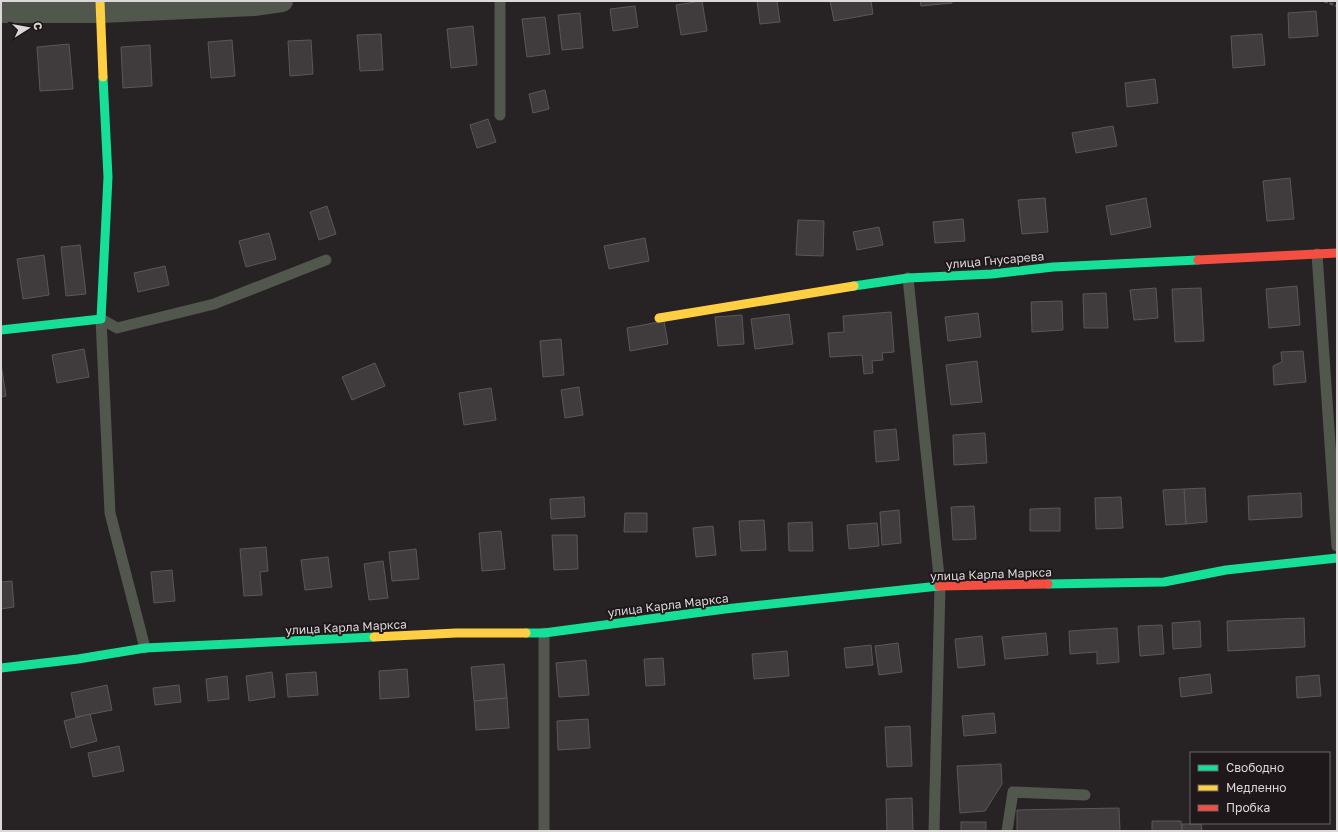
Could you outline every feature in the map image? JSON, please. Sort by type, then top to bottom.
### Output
[{"type":"street","points":[[1,12],[100,7],[254,5],[282,1]]},
{"type":"street","points":[[1,330],[101,319],[108,177],[100,7]]},
{"type":"street","name":"улица Гнусарева","points":[[659,318],[908,278],[992,274],[1053,267],[1337,253]]},
{"type":"street","name":"улица Карла Маркса","points":[[1,668],[78,659],[145,648],[448,634],[544,633],[725,609],[940,586],[1164,582],[1226,570],[1337,558]]},
{"type":"lane","points":[[500,1],[500,115]]},
{"type":"lane","points":[[1317,254],[1337,546]]},
{"type":"lane","points":[[101,319],[117,328],[214,304],[326,260]]},
{"type":"lane","points":[[908,278],[940,586],[934,831]]},
{"type":"lane","points":[[101,319],[110,513],[145,648]]},
{"type":"lane","points":[[544,633],[544,831]]},
{"type":"lane","points":[[1007,831],[1013,792],[1085,795]]},
{"type":"path","points":[[1324,1],[1337,6]]},
{"type":"building","points":[[702,1],[707,31],[681,35],[676,5]]},
{"type":"building","points":[[757,1],[777,1],[780,22],[760,24]]},
{"type":"building","points":[[830,1],[871,1],[873,14],[834,21]]},
{"type":"building","points":[[920,1],[952,1],[952,3],[921,6]]},
{"type":"building","points":[[635,6],[638,27],[613,31],[610,9]]},
{"type":"building","points":[[1316,11],[1318,36],[1289,38],[1288,13]]},
{"type":"building","points":[[580,13],[583,48],[562,50],[558,15]]},
{"type":"building","points":[[545,17],[550,54],[527,57],[522,19]]},
{"type":"building","points":[[473,26],[477,65],[451,68],[447,29]]},
{"type":"building","points":[[381,34],[383,70],[360,71],[357,35]]},
{"type":"building","points":[[1262,34],[1265,65],[1233,68],[1231,36]]},
{"type":"building","points":[[232,40],[235,76],[211,78],[208,42]]},
{"type":"building","points":[[311,40],[313,74],[290,76],[288,41]]},
{"type":"building","points":[[69,44],[73,89],[40,91],[37,47]]},
{"type":"building","points":[[150,45],[152,86],[123,88],[121,47]]},
{"type":"building","points":[[1155,79],[1158,103],[1127,107],[1125,83]]},
{"type":"building","points":[[545,90],[549,109],[533,113],[529,94]]},
{"type":"building","points":[[488,119],[496,142],[477,148],[470,125]]},
{"type":"building","points":[[1113,126],[1117,146],[1076,153],[1072,133]]},
{"type":"building","points":[[1290,178],[1294,219],[1267,221],[1263,181]]},
{"type":"building","points":[[1045,198],[1048,232],[1022,234],[1018,200]]},
{"type":"building","points":[[1146,198],[1151,227],[1111,235],[1106,206]]},
{"type":"building","points":[[327,206],[336,234],[319,240],[310,212]]},
{"type":"building","points":[[963,219],[965,241],[935,243],[933,222]]},
{"type":"building","points":[[798,220],[824,221],[823,256],[796,255]]},
{"type":"building","points":[[879,227],[883,245],[857,250],[853,232]]},
{"type":"building","points":[[269,233],[276,259],[246,267],[239,241]]},
{"type":"building","points":[[645,238],[649,261],[609,269],[604,246]]},
{"type":"building","points":[[80,245],[86,294],[66,296],[61,247]]},
{"type":"building","points":[[44,255],[49,295],[23,299],[17,259]]},
{"type":"building","points":[[165,266],[169,285],[138,292],[134,273]]},
{"type":"building","points":[[1297,286],[1300,325],[1269,328],[1266,289]]},
{"type":"building","points":[[1156,288],[1158,318],[1134,320],[1130,290]]},
{"type":"building","points":[[1201,288],[1204,341],[1175,342],[1172,289]]},
{"type":"building","points":[[1106,293],[1108,328],[1084,328],[1083,294]]},
{"type":"building","points":[[1062,301],[1063,330],[1032,332],[1031,302]]},
{"type":"building","points":[[891,312],[894,352],[882,353],[883,360],[872,361],[873,373],[864,374],[862,355],[830,357],[828,333],[844,332],[843,316]]},
{"type":"building","points":[[978,313],[981,337],[948,341],[945,317]]},
{"type":"building","points":[[789,314],[793,344],[755,349],[751,319]]},
{"type":"building","points":[[742,315],[744,344],[718,346],[715,317]]},
{"type":"building","points":[[664,321],[668,344],[630,351],[627,328]]},
{"type":"building","points":[[561,339],[564,375],[543,377],[540,341]]},
{"type":"building","points":[[84,349],[89,377],[57,383],[52,355]]},
{"type":"building","points":[[1303,351],[1306,382],[1274,385],[1273,366],[1282,362],[1281,352]]},
{"type":"building","points":[[977,361],[982,402],[951,405],[946,365]]},
{"type":"building","points":[[375,363],[385,386],[352,400],[342,377]]},
{"type":"building","points":[[1,364],[6,396],[1,397]]},
{"type":"building","points":[[579,387],[583,415],[565,418],[561,390]]},
{"type":"building","points":[[491,388],[496,420],[464,425],[459,393]]},
{"type":"building","points":[[896,429],[899,460],[876,462],[874,431]]},
{"type":"building","points":[[985,433],[987,463],[954,465],[953,435]]},
{"type":"building","points":[[1205,488],[1207,522],[1186,524],[1184,489]]},
{"type":"building","points":[[1184,489],[1186,524],[1166,525],[1163,490]]},
{"type":"building","points":[[1301,493],[1302,517],[1249,520],[1248,496]]},
{"type":"building","points":[[584,497],[585,517],[551,519],[550,499]]},
{"type":"building","points":[[1121,497],[1123,528],[1096,529],[1095,498]]},
{"type":"building","points":[[974,506],[976,539],[953,540],[951,507]]},
{"type":"building","points":[[1060,508],[1060,531],[1030,531],[1030,509]]},
{"type":"building","points":[[899,510],[901,543],[882,545],[880,512]]},
{"type":"building","points":[[625,513],[647,513],[647,532],[624,532]]},
{"type":"building","points":[[764,520],[766,550],[741,551],[739,521]]},
{"type":"building","points":[[812,522],[813,551],[789,551],[788,523]]},
{"type":"building","points":[[877,523],[879,546],[849,549],[847,525]]},
{"type":"building","points":[[713,526],[716,555],[696,557],[693,528]]},
{"type":"building","points":[[501,531],[505,569],[482,571],[479,533]]},
{"type":"building","points":[[552,535],[577,535],[578,569],[554,570]]},
{"type":"building","points":[[266,547],[268,571],[260,572],[262,595],[244,596],[240,549]]},
{"type":"building","points":[[416,549],[419,579],[392,581],[389,552]]},
{"type":"building","points":[[328,557],[332,587],[305,590],[301,560]]},
{"type":"building","points":[[383,561],[388,598],[369,600],[364,564]]},
{"type":"building","points":[[172,570],[175,601],[154,603],[151,572]]},
{"type":"building","points":[[12,581],[14,607],[1,609],[1,582]]},
{"type":"building","points":[[1304,618],[1305,647],[1228,651],[1227,621]]},
{"type":"building","points":[[1200,621],[1201,647],[1173,649],[1172,623]]},
{"type":"building","points":[[1162,625],[1164,654],[1140,656],[1138,626]]},
{"type":"building","points":[[1117,628],[1119,662],[1097,664],[1097,652],[1070,654],[1069,631]]},
{"type":"building","points":[[1046,633],[1048,655],[1005,659],[1002,637]]},
{"type":"building","points":[[982,636],[985,665],[958,668],[955,639]]},
{"type":"building","points":[[898,643],[902,672],[879,675],[875,646]]},
{"type":"building","points":[[871,645],[873,665],[846,668],[844,648]]},
{"type":"building","points":[[787,651],[789,676],[754,679],[752,654]]},
{"type":"building","points":[[663,658],[665,685],[646,686],[644,659]]},
{"type":"building","points":[[586,660],[589,695],[559,697],[556,663]]},
{"type":"building","points":[[504,664],[507,698],[474,701],[471,667]]},
{"type":"building","points":[[407,669],[409,697],[380,699],[379,671]]},
{"type":"building","points":[[272,672],[275,697],[249,701],[246,676]]},
{"type":"building","points":[[316,672],[318,695],[288,697],[286,674]]},
{"type":"building","points":[[1210,674],[1212,693],[1181,697],[1179,678]]},
{"type":"building","points":[[1319,675],[1321,696],[1297,698],[1296,677]]},
{"type":"building","points":[[227,676],[229,699],[208,701],[206,679]]},
{"type":"building","points":[[107,685],[112,710],[76,717],[71,693]]},
{"type":"building","points":[[179,685],[181,702],[155,705],[153,688]]},
{"type":"building","points":[[507,698],[509,728],[476,730],[474,701]]},
{"type":"building","points":[[994,713],[996,733],[964,736],[962,716]]},
{"type":"building","points":[[90,714],[97,741],[71,748],[64,721]]},
{"type":"building","points":[[588,719],[590,748],[558,750],[557,721]]},
{"type":"building","points":[[910,726],[912,766],[887,767],[885,727]]},
{"type":"building","points":[[119,746],[124,771],[93,777],[88,753]]},
{"type":"building","points":[[1001,764],[1002,784],[985,811],[960,813],[957,766]]},
{"type":"building","points":[[912,798],[913,831],[887,831],[886,799]]},
{"type":"building","points":[[1119,808],[1120,831],[1017,831],[1017,810]]},
{"type":"building","points":[[1152,821],[1181,821],[1182,831],[1152,831]]},
{"type":"building","points":[[961,822],[986,822],[986,831],[961,831]]},
{"type":"building","points":[[1182,824],[1201,824],[1202,831],[1182,831]]},
{"type":"traffic: fast","points":[[1,330],[101,319],[108,177],[103,77]]},
{"type":"traffic: fast","points":[[854,286],[908,278],[992,274],[1053,267],[1198,260]]},
{"type":"traffic: fast","points":[[1048,584],[1164,582],[1226,570],[1337,558]]},
{"type":"traffic: fast","points":[[526,633],[544,633],[725,609],[939,586]]},
{"type":"traffic: fast","points":[[1,668],[78,659],[145,648],[374,637]]},
{"type":"traffic: slow","points":[[100,1],[103,77]]},
{"type":"traffic: slow","points":[[659,318],[854,286]]},
{"type":"traffic: slow","points":[[374,637],[456,633],[526,633]]},
{"type":"traffic: jam","points":[[1198,260],[1337,253]]},
{"type":"traffic: jam","points":[[939,586],[1048,584]]}]
